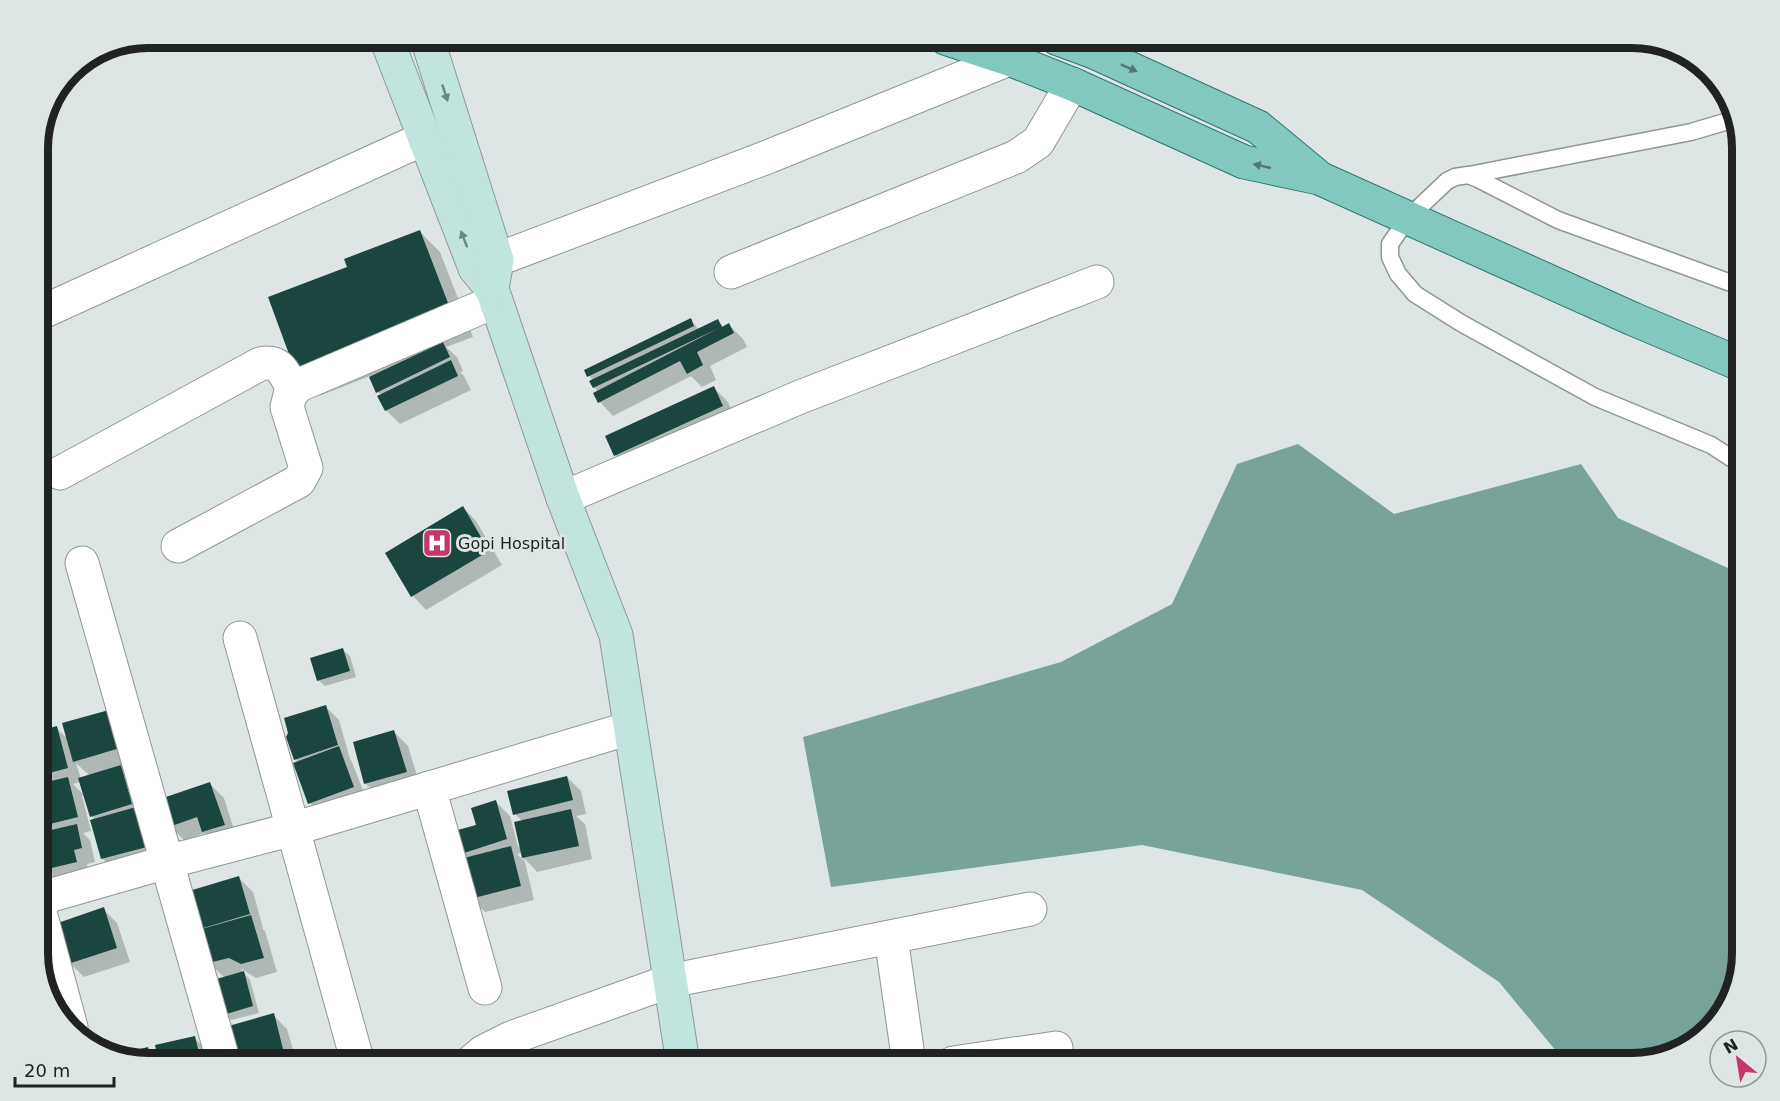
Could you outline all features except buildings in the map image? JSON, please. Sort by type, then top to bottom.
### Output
[{"type":"main road","points":[[390,48],[425,138],[490,280]]},
{"type":"main road","points":[[430,48],[490,280],[563,498],[616,635],[681,1053]]},
{"type":"main road","points":[[975,48],[1072,84],[1244,162],[1319,178],[1633,319],[1732,361]]},
{"type":"main road","points":[[1109,48],[1258,127],[1319,178]]},
{"type":"street","points":[[178,546],[299,481],[306,468],[287,407],[290,395],[297,386],[490,280],[770,156],[1009,59]]},
{"type":"street","points":[[731,272],[1016,157],[1038,142],[1072,84]]},
{"type":"street","points":[[48,309],[425,138]]},
{"type":"street","points":[[563,498],[800,397],[1097,282]]},
{"type":"street","points":[[60,473],[260,364],[270,362],[278,365],[294,390]]},
{"type":"street","points":[[82,563],[221,1053]]},
{"type":"street","points":[[240,638],[355,1053]]},
{"type":"street","points":[[48,896],[293,829],[630,729]]},
{"type":"street","points":[[429,788],[485,988]]},
{"type":"street","points":[[482,1053],[511,1038],[670,981],[1030,909]]},
{"type":"street","points":[[891,937],[907,1053]]},
{"type":"street","points":[[48,941],[68,1013]]},
{"type":"street","points":[[1024,1053],[1056,1048]]},
{"type":"lane","points":[[1728,121],[1691,132],[1455,177],[1408,218],[1390,244],[1390,257],[1398,274],[1415,294],[1461,322],[1595,397],[1711,445],[1732,459]]},
{"type":"lane","points":[[1468,175],[1558,220],[1732,283]]},
{"type":"shaded area","points":[[1298,444],[1394,514],[1581,464],[1618,518],[1728,568],[1732,575],[1732,952],[1729,979],[1719,1003],[1703,1024],[1682,1040],[1658,1050],[1632,1053],[1558,1053],[1499,982],[1362,890],[1142,845],[831,887],[803,737],[1061,662],[1172,604],[1237,464]]},
{"type":"place","name":"Gopi Hospital","points":[[437,543]]}]
